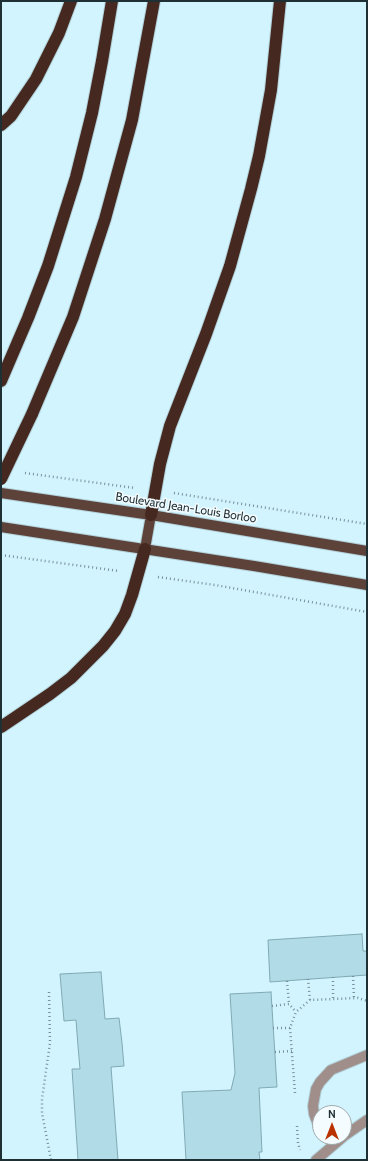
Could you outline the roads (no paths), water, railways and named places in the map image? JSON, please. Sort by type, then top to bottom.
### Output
[{"type":"highway","points":[[1,125],[11,116],[36,79],[59,33],[71,1]]},
{"type":"highway","points":[[1,381],[48,266],[76,177],[92,112],[112,1]]},
{"type":"highway","points":[[1,479],[32,414],[73,317],[106,219],[132,120],[154,1]]},
{"type":"highway","points":[[152,515],[164,448],[170,426],[206,334],[230,266],[251,189],[259,156],[271,90],[280,1]]},
{"type":"highway","points":[[1,727],[71,678],[103,646],[115,631],[124,614],[145,549]]},
{"type":"main road","name":"Boulevard Jean-Louis Borloo","points":[[1,493],[152,515],[367,551]]},
{"type":"main road","points":[[145,549],[152,515]]},
{"type":"main road","points":[[1,527],[367,585]]},
{"type":"street","points":[[313,1105],[316,1089],[331,1070],[367,1055]]},
{"type":"street","points":[[352,1130],[367,1120]]},
{"type":"street","points":[[316,1160],[332,1146]]}]
